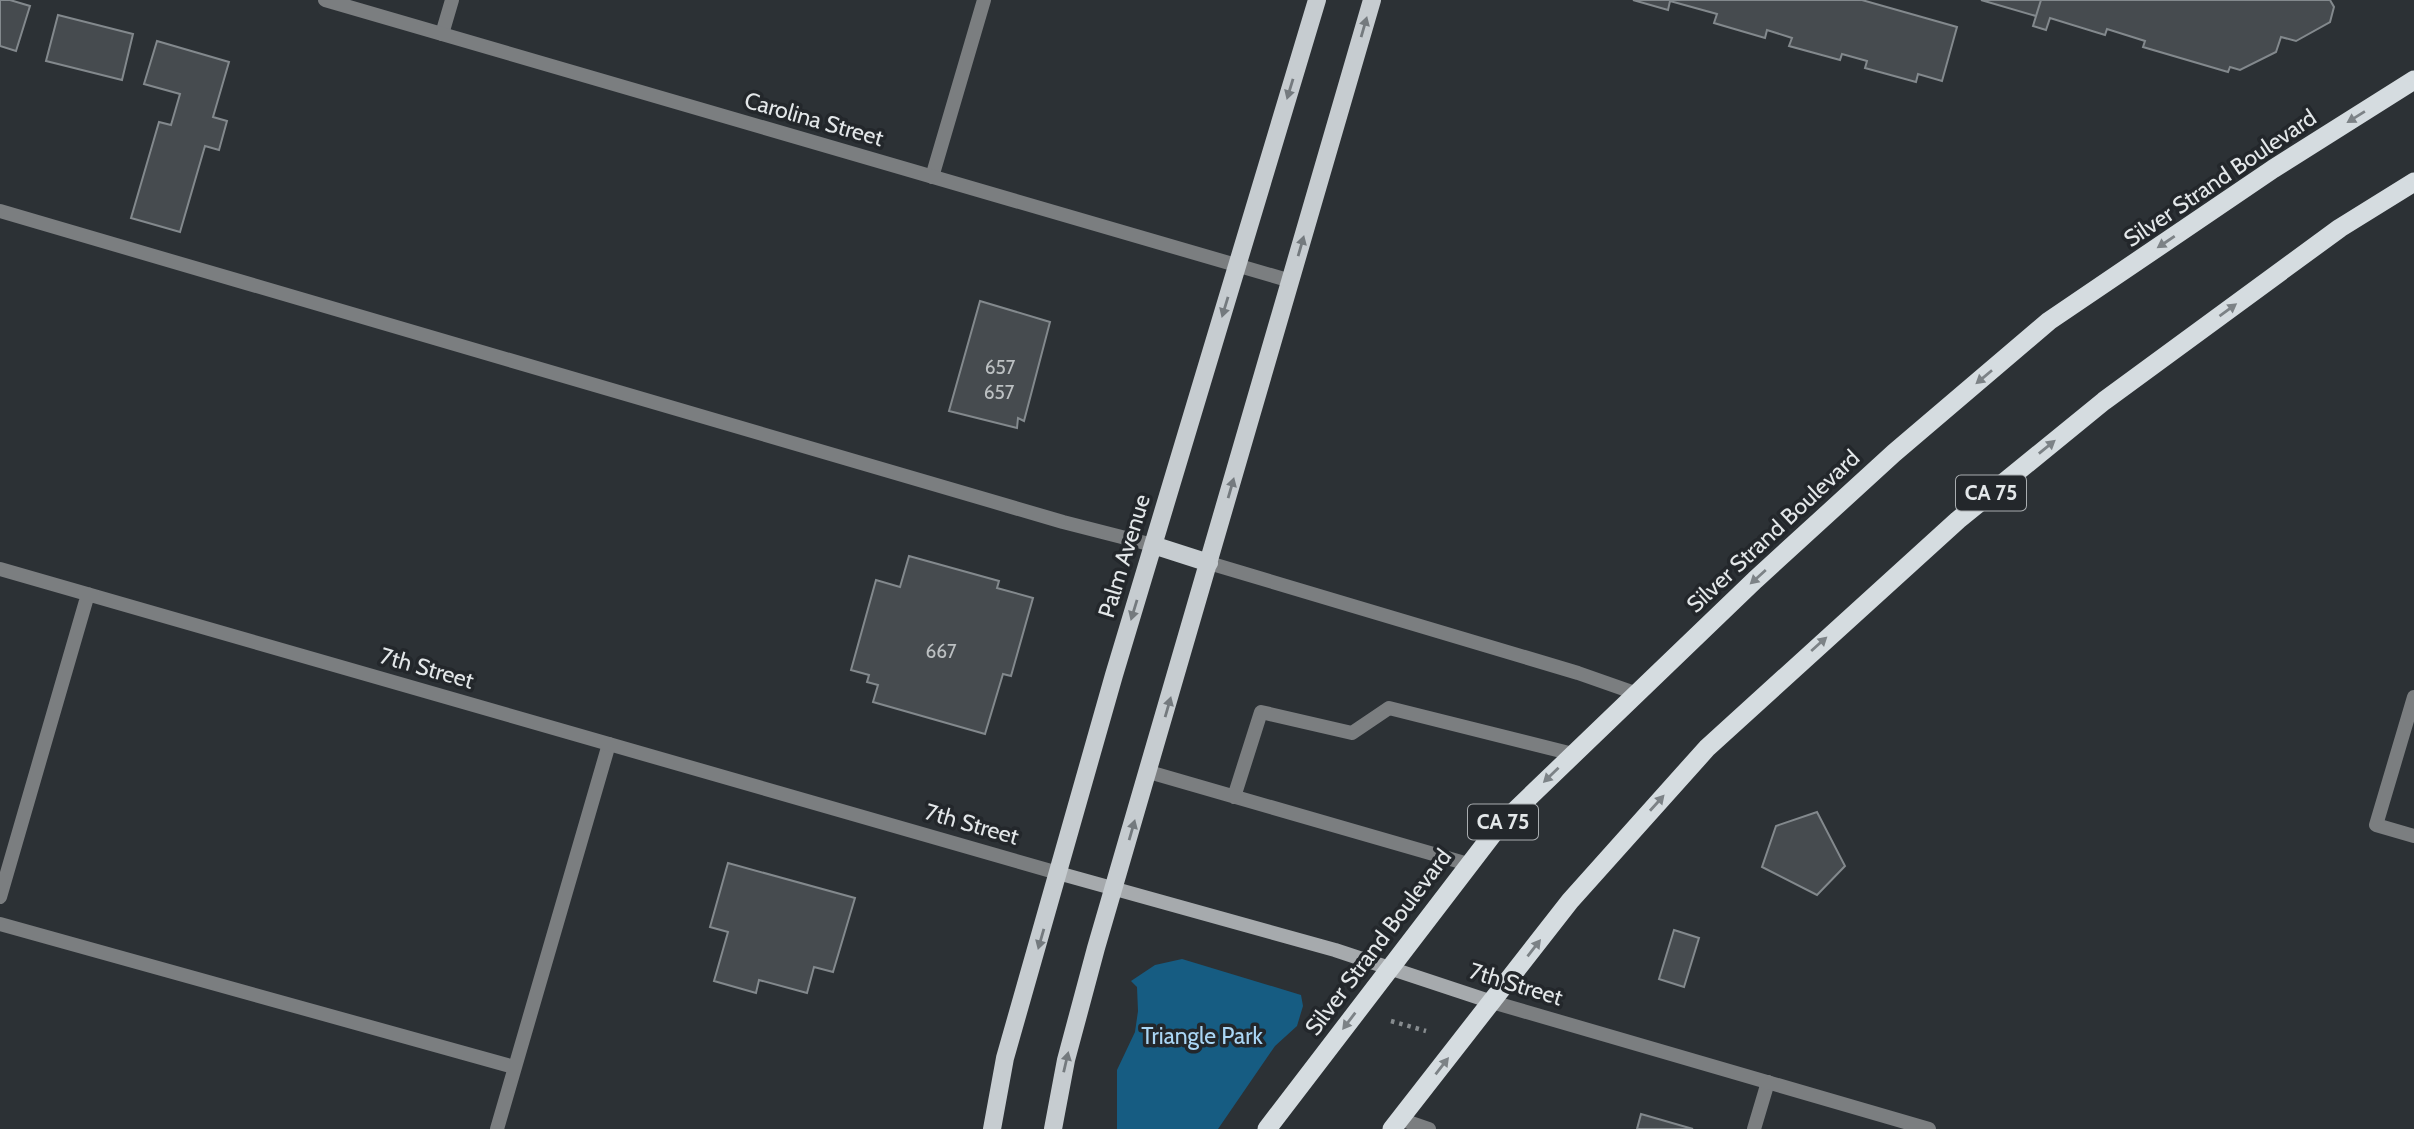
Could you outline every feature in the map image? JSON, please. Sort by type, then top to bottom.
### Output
[{"type":"highway","name":"Silver Strand Boulevard","points":[[1267,1129],[1499,826],[1635,693],[1894,453],[2049,321],[2273,169],[2414,80]]},
{"type":"highway","name":"CA 75","points":[[1396,1124],[1570,901],[1707,748],[1928,547],[2104,401],[2340,228],[2414,182]]},
{"type":"main road","name":"Palm Avenue","points":[[992,1129],[1005,1058],[1058,873],[1153,545],[1317,0]]},
{"type":"main road","points":[[1052,1129],[1066,1060],[1372,0]]},
{"type":"main road","points":[[1153,545],[1209,563]]},
{"type":"main road","name":"7th Street","points":[[1058,873],[1390,967],[1492,1002]]},
{"type":"street","name":"Carolina Street","points":[[325,0],[1291,281]]},
{"type":"street","points":[[442,34],[452,0]]},
{"type":"street","points":[[932,177],[984,0]]},
{"type":"street","points":[[0,211],[1063,522],[1153,545]]},
{"type":"street","points":[[1209,563],[1578,673],[1635,693]]},
{"type":"street","name":"7th Street","points":[[0,569],[1058,873]]},
{"type":"street","points":[[0,897],[88,594]]},
{"type":"street","points":[[2414,697],[2376,825],[2414,836]]},
{"type":"street","points":[[1234,797],[1261,712],[1352,733],[1389,708],[1573,754]]},
{"type":"street","points":[[496,1129],[609,744]]},
{"type":"street","points":[[1149,772],[1468,864]]},
{"type":"street","points":[[0,924],[514,1067]]},
{"type":"street","name":"7th Street","points":[[1492,1002],[1929,1129]]},
{"type":"street","points":[[1754,1129],[1768,1082]]},
{"type":"street","points":[[1396,1124],[1429,1129]]},
{"type":"path","points":[[1391,1021],[1426,1031]]},
{"type":"green space","name":"Triangle Park","points":[[1182,959],[1301,995],[1303,1006],[1297,1026],[1275,1046],[1218,1129],[1117,1129],[1117,1070],[1135,1032],[1138,1011],[1137,987],[1131,981],[1155,965]]},
{"type":"building","points":[[0,0],[30,6],[16,51],[0,46]]},
{"type":"building","points":[[1633,0],[1862,0],[1957,27],[1942,81],[1918,74],[1916,82],[1865,68],[1867,61],[1842,54],[1840,60],[1789,46],[1792,38],[1767,30],[1765,38],[1714,23],[1717,14],[1670,1],[1668,10]]},
{"type":"building","points":[[1981,0],[2041,0],[2036,16]]},
{"type":"building","points":[[2041,0],[2330,0],[2334,7],[2330,22],[2296,41],[2281,37],[2276,52],[2240,70],[2230,67],[2228,72],[2143,47],[2145,41],[2107,29],[2105,35],[2050,18],[2046,30],[2033,26]]},
{"type":"building","points":[[58,15],[133,34],[122,80],[46,61]]},
{"type":"building","points":[[157,41],[229,62],[213,117],[227,121],[219,150],[205,146],[180,232],[131,218],[159,122],[171,125],[180,94],[144,84]]},
{"type":"building","points":[[980,301],[1050,322],[1024,421],[1018,418],[1017,428],[949,411]]},
{"type":"building","points":[[909,556],[999,581],[997,588],[1033,598],[1011,676],[1003,674],[985,734],[873,702],[878,685],[867,682],[869,675],[851,670],[876,580],[900,587]]},
{"type":"building","points":[[1817,812],[1845,866],[1817,895],[1762,867],[1776,826]]},
{"type":"building","points":[[728,863],[855,898],[833,972],[814,967],[807,993],[759,980],[756,993],[714,981],[728,932],[710,927]]},
{"type":"building","points":[[1674,930],[1699,938],[1684,987],[1659,979]]},
{"type":"building","points":[[1641,1114],[1693,1129],[1637,1129]]}]
